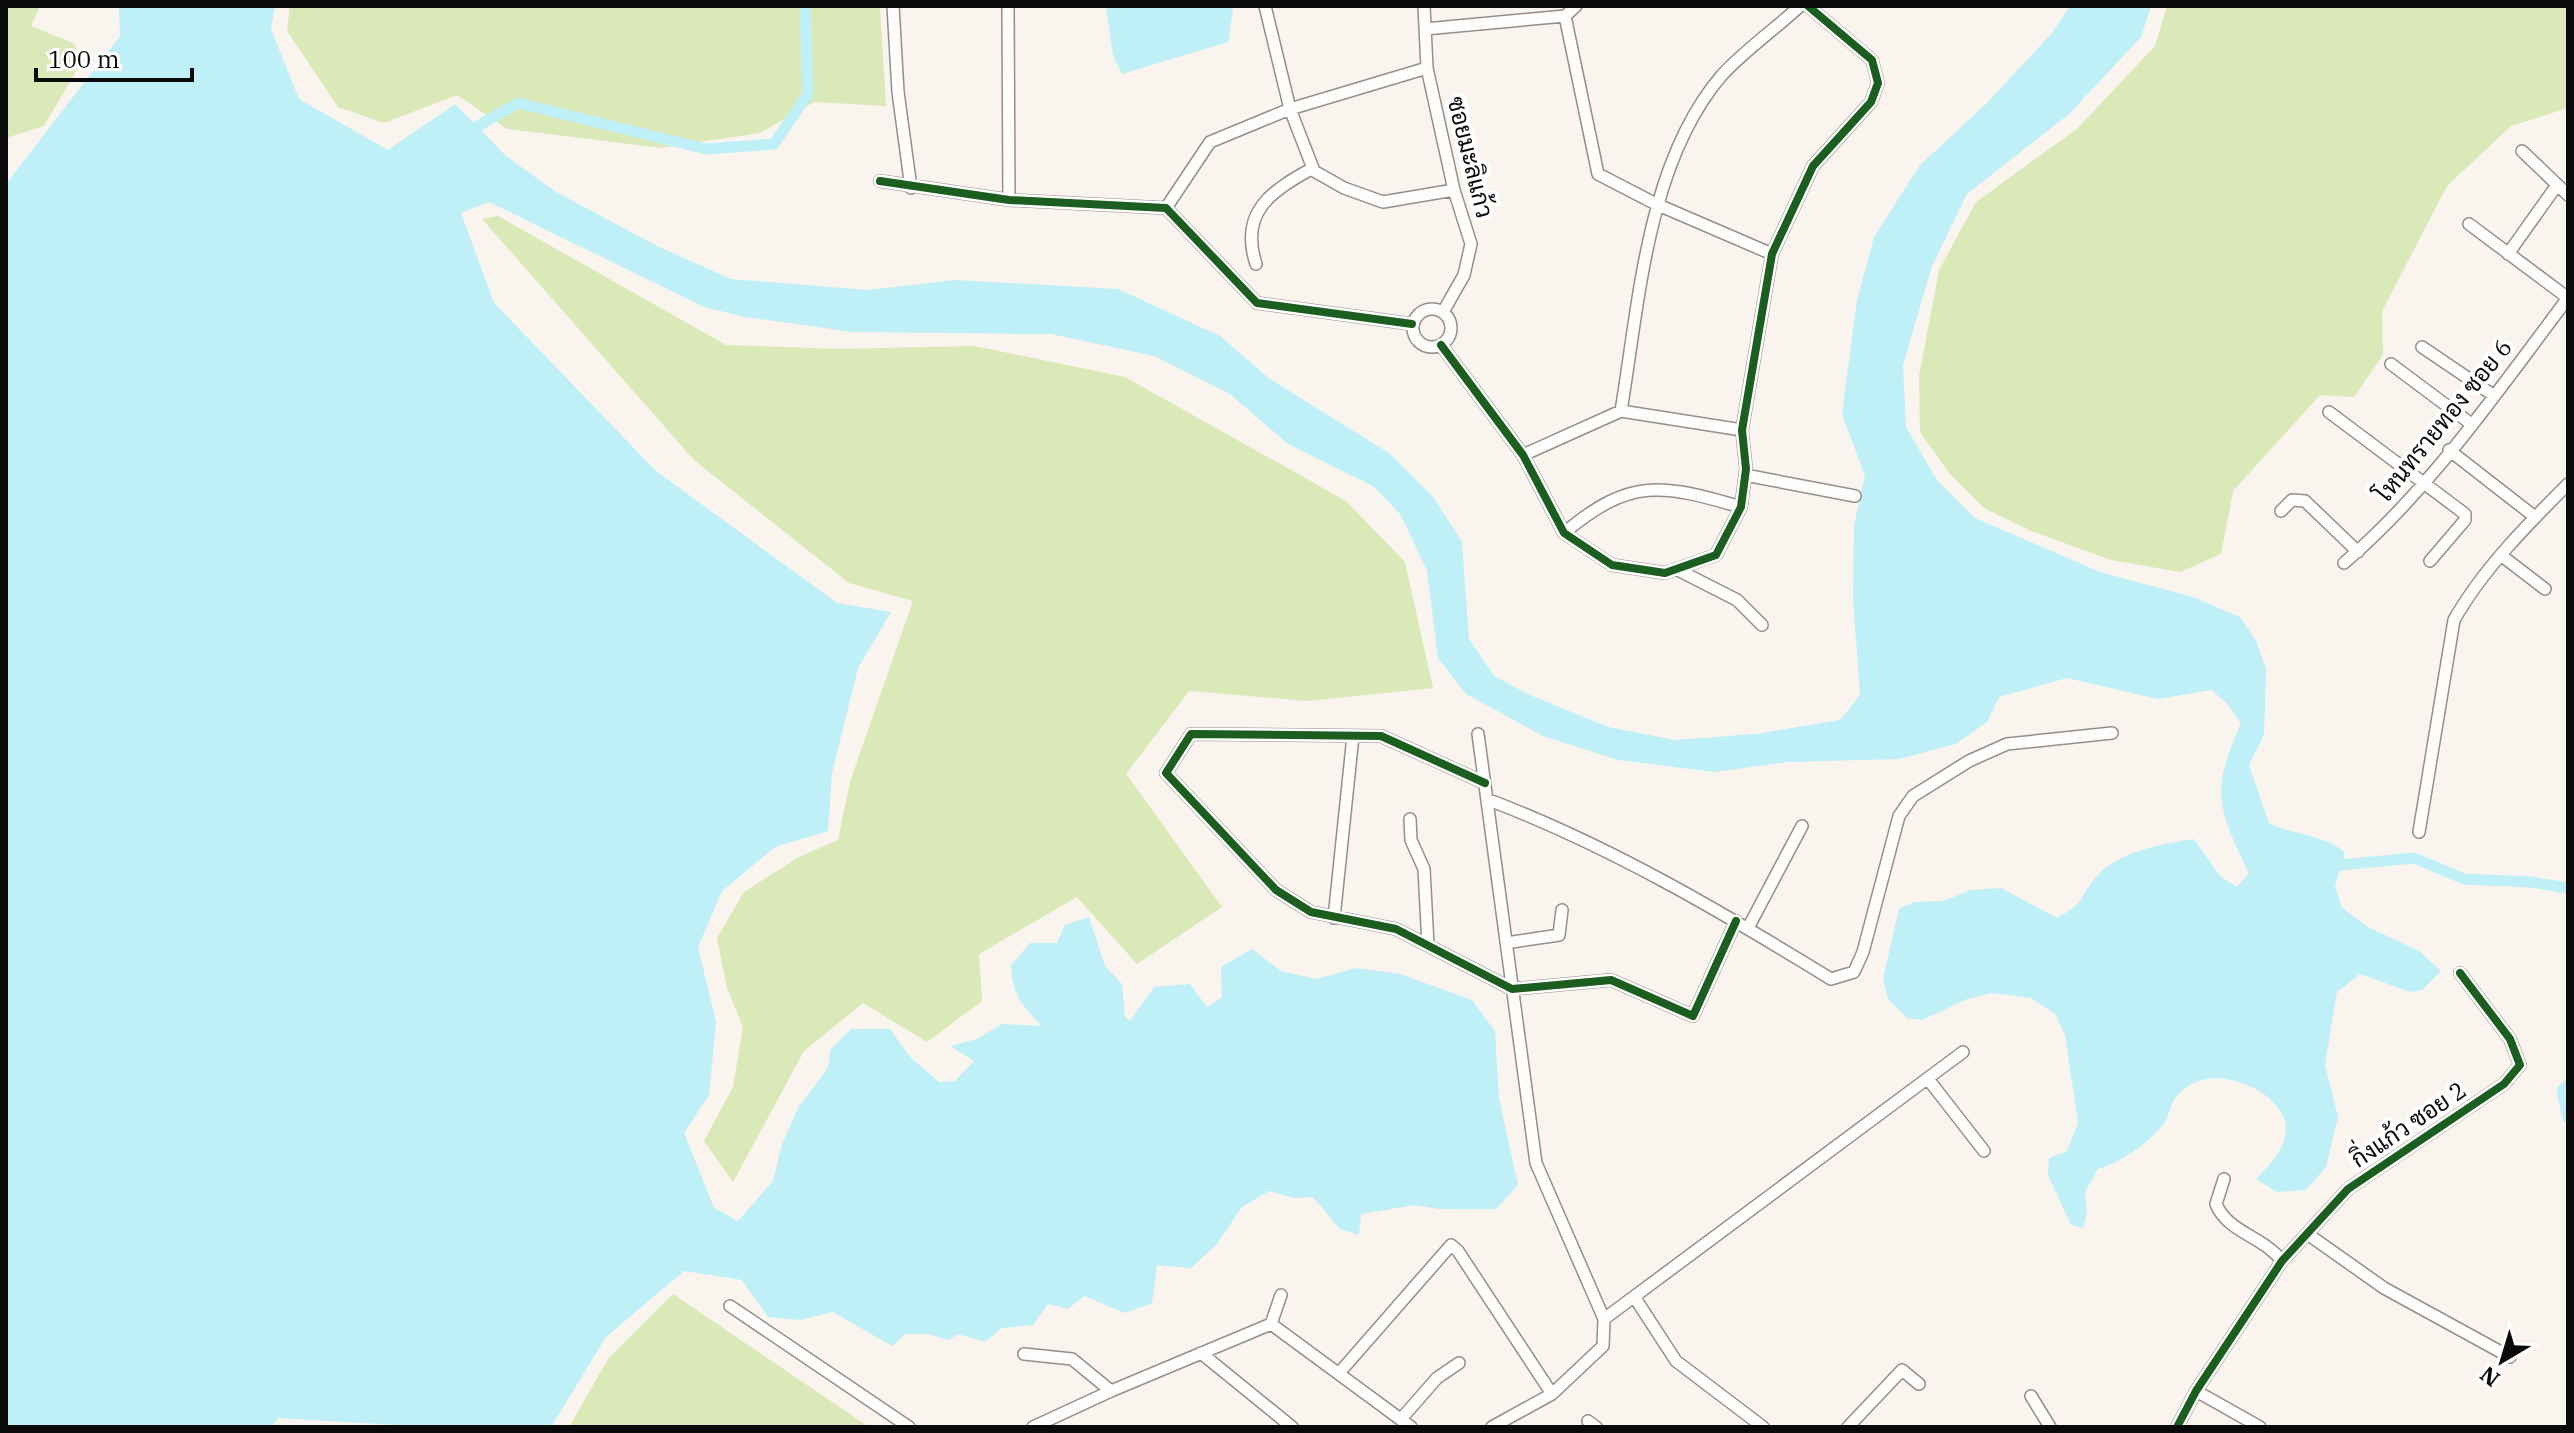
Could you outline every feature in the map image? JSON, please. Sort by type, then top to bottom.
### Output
[{"type":"street","points":[[893,6],[898,92],[911,188]]},
{"type":"street","points":[[1008,6],[1009,200]]},
{"type":"street","points":[[1265,6],[1290,109],[1313,168],[1344,188],[1383,202],[1454,190]]},
{"type":"street","name":"ซอยมะลิแก้ว","points":[[1424,6],[1427,68],[1454,190],[1471,244],[1464,275],[1443,312]]},
{"type":"street","points":[[1425,29],[1565,16],[1576,6]]},
{"type":"street","points":[[1621,411],[1656,204],[1691,123],[1722,76],[1800,6]]},
{"type":"street","points":[[1441,345],[1523,455],[1564,533],[1612,565],[1665,573],[1716,555],[1741,507],[1745,475],[1742,430],[1772,254],[1813,166],[1871,102],[1878,83],[1872,60],[1808,6]]},
{"type":"street","points":[[1565,16],[1598,174],[1656,204],[1772,254]]},
{"type":"street","points":[[1166,208],[1210,142],[1290,109],[1427,68]]},
{"type":"street","points":[[2522,151],[2568,195]]},
{"type":"street","points":[[1256,264],[1249,241],[1260,205],[1279,187],[1313,168]]},
{"type":"street","points":[[880,181],[911,188],[1009,200],[1166,208],[1257,303],[1412,324]]},
{"type":"street","points":[[2508,254],[2557,185]]},
{"type":"street","points":[[2469,224],[2568,298]]},
{"type":"street","name":"โหนทรายทอง ซอย 6","points":[[2344,563],[2423,482],[2568,298]]},
{"type":"street","points":[[1424,310],[1443,312],[1451,329],[1441,345],[1429,347],[1418,342],[1412,324],[1424,310]]},
{"type":"street","points":[[2422,347],[2493,395]]},
{"type":"street","points":[[2391,364],[2470,423]]},
{"type":"street","points":[[1523,455],[1621,411],[1742,430]]},
{"type":"street","points":[[2329,412],[2466,517],[2430,561]]},
{"type":"street","points":[[2449,450],[2535,517]]},
{"type":"street","points":[[1745,475],[1855,496]]},
{"type":"street","points":[[2419,832],[2454,620],[2468,597],[2502,556],[2568,484]]},
{"type":"street","points":[[1564,533],[1613,498],[1633,491],[1679,491],[1741,507]]},
{"type":"street","points":[[2281,511],[2292,500],[2305,501],[2358,552]]},
{"type":"street","points":[[2502,556],[2545,589]]},
{"type":"street","points":[[1676,569],[1737,600],[1762,625]]},
{"type":"street","points":[[1489,800],[1544,821],[1736,921],[1831,979],[1854,972],[1863,952],[1899,816],[1913,796],[1969,761],[2007,744],[2112,733]]},
{"type":"street","points":[[1485,783],[1381,736],[1191,734],[1166,773],[1276,890],[1311,912],[1396,929],[1512,989],[1611,980],[1693,1016],[1736,921]]},
{"type":"street","points":[[1478,734],[1536,1163],[1604,1319],[1603,1346],[1552,1394],[1492,1427]]},
{"type":"street","points":[[1334,918],[1353,736]]},
{"type":"street","points":[[1410,819],[1411,840],[1424,869],[1428,945]]},
{"type":"street","points":[[1748,928],[1802,826]]},
{"type":"street","points":[[1506,943],[1559,935],[1562,910]]},
{"type":"street","name":"กิ่งแก้ว ซอย 2","points":[[2181,1426],[2196,1391],[2282,1261],[2348,1189],[2504,1084],[2520,1065],[2510,1039],[2460,973]]},
{"type":"street","points":[[1604,1319],[1963,1052]]},
{"type":"street","points":[[1928,1079],[1984,1151]]},
{"type":"street","points":[[2224,1179],[2216,1204],[2222,1218],[2230,1226],[2263,1242],[2282,1261]]},
{"type":"street","points":[[2309,1235],[2384,1288],[2510,1357]]},
{"type":"street","points":[[1340,1372],[1451,1245],[1458,1251],[1552,1394]]},
{"type":"street","points":[[1033,1427],[1271,1324],[1281,1295]]},
{"type":"street","points":[[1635,1298],[1676,1361],[1763,1427]]},
{"type":"street","points":[[730,1306],[909,1427]]},
{"type":"street","points":[[1271,1324],[1340,1372],[1401,1423],[1437,1378],[1459,1363]]},
{"type":"street","points":[[1201,1353],[1292,1427]]},
{"type":"street","points":[[1024,1354],[1072,1359],[1111,1391]]},
{"type":"street","points":[[1848,1427],[1902,1370],[1919,1384]]},
{"type":"street","points":[[2196,1391],[2260,1427]]},
{"type":"street","points":[[2031,1396],[2044,1426]]},
{"type":"green space","points":[[6,6],[40,6],[31,26],[75,44],[78,68],[44,126],[6,138]]},
{"type":"green space","points":[[290,6],[880,6],[886,106],[814,102],[760,133],[661,148],[507,129],[457,95],[384,123],[338,107],[287,31]]},
{"type":"green space","points":[[2167,6],[2568,6],[2568,108],[2511,126],[2447,186],[2382,311],[2383,355],[2354,397],[2320,395],[2233,491],[2221,554],[2180,572],[2111,560],[2031,531],[1984,508],[1949,473],[1920,432],[1919,376],[1939,270],[1976,202],[2077,129],[2155,46]]},
{"type":"green space","points":[[498,216],[726,345],[838,349],[974,346],[1125,377],[1346,501],[1405,562],[1433,688],[1307,701],[1189,691],[1126,774],[1222,907],[1137,964],[1077,897],[979,954],[982,1001],[927,1042],[863,1003],[804,1051],[733,1182],[704,1141],[733,1087],[743,1027],[727,988],[717,938],[744,892],[799,857],[838,840],[850,782],[913,601],[849,583],[694,460],[482,219]]},
{"type":"green space","points":[[673,1294],[869,1427],[569,1427],[608,1359]]},
{"type":"water","points":[[119,6],[275,6],[271,29],[299,99],[388,150],[455,104],[506,156],[556,192],[657,246],[731,279],[868,290],[955,280],[1118,289],[1220,336],[1270,379],[1389,453],[1434,498],[1462,542],[1469,639],[1494,676],[1530,695],[1608,727],[1675,740],[1755,734],[1840,720],[1860,695],[1853,598],[1854,525],[1865,476],[1842,414],[1857,300],[1874,237],[1920,165],[1986,104],[2052,33],[2070,6],[2151,6],[2141,37],[2069,114],[1967,194],[1932,266],[1903,365],[1906,427],[1937,480],[1975,518],[2100,572],[2193,597],[2240,617],[2256,641],[2266,669],[2264,735],[2249,765],[2269,823],[2329,842],[2345,853],[2335,886],[2342,908],[2368,927],[2419,951],[2441,971],[2422,990],[2410,992],[2360,974],[2337,992],[2325,1065],[2338,1117],[2326,1167],[2306,1190],[2277,1192],[2256,1179],[2276,1156],[2285,1136],[2284,1117],[2273,1102],[2259,1091],[2238,1082],[2205,1079],[2185,1088],[2176,1097],[2163,1125],[2142,1145],[2116,1162],[2098,1169],[2085,1192],[2087,1212],[2083,1228],[2071,1225],[2048,1175],[2049,1158],[2067,1151],[2078,1123],[2065,1035],[2055,1014],[2031,998],[1993,993],[1967,999],[1922,1020],[1907,1018],[1888,999],[1883,979],[1899,909],[1914,902],[1944,901],[1970,890],[2001,888],[2057,918],[2077,904],[2095,878],[2116,861],[2141,850],[2194,839],[2220,876],[2237,887],[2249,873],[2230,832],[2222,800],[2222,784],[2231,747],[2241,724],[2227,703],[2211,690],[2158,699],[2067,678],[1999,697],[1987,722],[1956,744],[1899,759],[1789,762],[1714,772],[1618,760],[1543,736],[1466,694],[1438,658],[1427,570],[1400,514],[1373,486],[1288,444],[1230,394],[1154,356],[1051,334],[853,332],[745,317],[704,307],[489,202],[461,213],[494,303],[656,471],[837,603],[891,612],[858,668],[832,773],[828,831],[775,847],[722,891],[698,947],[716,1022],[709,1095],[684,1133],[714,1208],[738,1221],[773,1181],[782,1144],[799,1106],[828,1068],[831,1049],[851,1029],[890,1029],[910,1057],[939,1082],[955,1081],[974,1061],[950,1046],[977,1039],[1002,1024],[1042,1026],[1019,999],[1013,984],[1011,965],[1030,943],[1057,943],[1065,925],[1089,917],[1105,966],[1122,984],[1125,1017],[1130,1021],[1154,987],[1190,984],[1207,1007],[1222,997],[1221,967],[1252,949],[1281,971],[1316,979],[1356,968],[1400,974],[1472,1000],[1495,1031],[1499,1099],[1518,1185],[1496,1209],[1439,1209],[1415,1205],[1361,1214],[1359,1235],[1340,1229],[1313,1197],[1294,1198],[1269,1191],[1242,1207],[1216,1245],[1191,1268],[1157,1265],[1152,1303],[1125,1313],[1084,1296],[1068,1309],[1048,1304],[1033,1325],[1002,1328],[985,1342],[958,1334],[949,1340],[928,1334],[905,1334],[892,1346],[833,1312],[800,1320],[768,1317],[742,1280],[684,1271],[606,1337],[551,1427],[430,1427],[278,1418],[272,1427],[6,1427],[6,184],[120,36]]},
{"type":"water","points":[[1106,6],[1232,6],[1228,42],[1122,74],[1113,55]]},
{"type":"waterway","points":[[471,139],[478,126],[518,103],[706,149],[774,144],[808,94],[805,6]]},
{"type":"waterway","points":[[2330,866],[2414,858],[2464,879],[2531,882],[2568,888]]},
{"type":"waterway","points":[[2568,1085],[2562,1090],[2568,1118]]},
{"type":"cycle path","points":[[1441,345],[1523,455],[1564,533],[1612,565],[1665,573],[1716,555],[1741,507],[1746,469],[1742,430],[1772,254],[1813,166],[1871,102],[1878,83],[1872,60],[1808,6]]},
{"type":"cycle path","points":[[880,181],[1009,200],[1166,208],[1257,303],[1412,324]]},
{"type":"cycle path","points":[[1485,783],[1381,736],[1191,734],[1166,773],[1276,890],[1311,912],[1396,929],[1512,989],[1611,980],[1693,1016],[1736,921]]},
{"type":"cycle path","points":[[2177,1427],[2196,1391],[2282,1261],[2348,1189],[2504,1084],[2520,1065],[2510,1039],[2460,973]]}]
